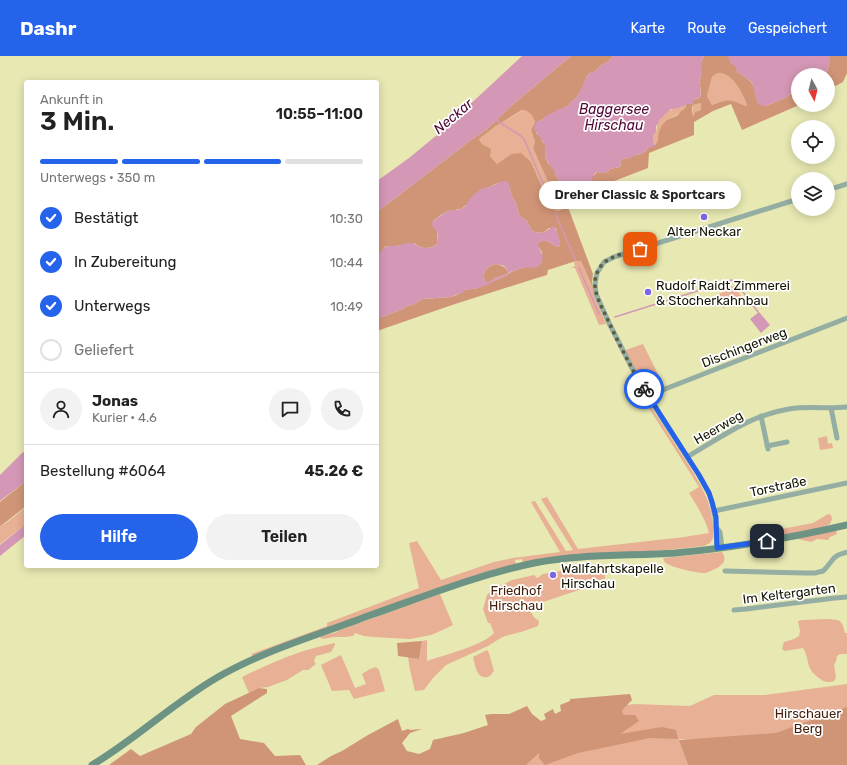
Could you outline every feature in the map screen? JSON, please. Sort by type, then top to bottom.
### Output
[{"type":"main road","points":[[92,765],[184,699],[218,677],[256,658],[455,585],[515,567],[566,558],[664,553],[719,548],[767,541],[847,525]]},
{"type":"street","points":[[835,188],[847,184]]},
{"type":"street","points":[[719,548],[720,532],[716,527],[712,502],[706,488],[622,351],[596,294],[595,277],[604,262],[619,255],[791,202]]},
{"type":"street","name":"Dischingerweg","points":[[649,397],[665,389],[847,318]]},
{"type":"street","name":"Heerweg","points":[[687,457],[732,429],[761,416],[781,410],[795,408],[847,407]]},
{"type":"street","points":[[831,408],[837,438]]},
{"type":"street","name":"Heerweg","points":[[761,416],[767,447],[787,442]]},
{"type":"street","name":"Torstraße","points":[[714,511],[847,483]]},
{"type":"street","points":[[725,571],[818,572],[825,570],[838,555],[847,552]]},
{"type":"street","name":"Im Keltergarten","points":[[734,610],[847,597]]},
{"type":"green space","points":[[719,73],[729,76],[733,80],[743,95],[747,105],[746,106],[729,100],[712,105],[707,96],[712,77]]},
{"type":"green space","points":[[699,103],[701,104],[701,110],[695,112],[693,117],[693,105]]},
{"type":"green space","points":[[683,105],[685,107],[682,112],[668,120],[662,126],[655,145],[653,135],[656,132],[658,121],[668,111]]},
{"type":"green space","points":[[523,110],[530,114],[535,122],[531,130],[535,142],[533,148],[554,194],[561,190],[565,191],[565,200],[568,207],[558,211],[552,209],[531,162],[511,154],[497,164],[490,156],[490,149],[482,144],[479,139],[496,126]]},
{"type":"green space","points":[[581,261],[606,324],[599,325],[575,268],[571,268],[575,266],[574,262]]},
{"type":"green space","points":[[735,285],[742,298],[723,308],[716,296]]},
{"type":"green space","points":[[643,344],[665,388],[648,395],[623,351]]},
{"type":"green space","points":[[644,396],[690,467],[708,501],[713,526],[713,538],[710,543],[704,546],[666,550],[557,557],[523,562],[522,559],[515,560],[516,564],[253,657],[251,654],[327,626],[327,623],[419,588],[409,543],[417,541],[441,580],[494,562],[560,552],[531,502],[535,501],[566,551],[573,550],[541,499],[547,497],[578,549],[709,533],[698,507],[689,493],[699,487],[642,397]]},
{"type":"green space","points":[[827,436],[828,444],[832,443],[833,448],[820,450],[818,438]]},
{"type":"green space","points":[[24,509],[24,526],[0,544],[0,526]]},
{"type":"green space","points":[[828,514],[831,515],[832,519],[830,524],[826,526],[781,536],[751,539],[751,535],[813,523]]},
{"type":"green space","points":[[836,530],[837,534],[830,537],[828,540],[817,539],[811,542],[794,538]]},
{"type":"green space","points":[[722,552],[724,555],[724,560],[722,564],[706,573],[669,565],[664,562],[663,558]]},
{"type":"green space","name":"Friedhof Hirschau","points":[[574,570],[577,572],[582,570],[605,570],[605,585],[582,589],[543,602],[531,608],[532,615],[539,621],[538,626],[505,636],[488,646],[446,665],[424,690],[415,691],[408,657],[419,659],[422,641],[427,640],[427,661],[462,650],[481,642],[494,633],[490,623],[488,623],[483,609],[487,595],[491,591],[512,580],[534,575],[537,578],[543,574]]},
{"type":"green space","points":[[440,594],[453,625],[431,635],[410,639],[373,637],[355,633],[353,636],[324,639],[320,638],[322,636],[337,632]]},
{"type":"green space","points":[[827,619],[840,621],[843,625],[845,633],[847,633],[847,654],[840,654],[837,656],[834,665],[836,677],[834,681],[827,682],[814,674],[811,670],[803,648],[785,651],[782,649],[784,642],[799,636],[800,631],[798,621]]},
{"type":"green space","points":[[335,643],[331,652],[316,656],[314,661],[316,664],[308,670],[303,670],[287,680],[268,687],[259,688],[249,693],[242,677],[287,657],[310,649]]},
{"type":"green space","points":[[487,650],[494,671],[490,676],[486,677],[479,674],[473,657]]},
{"type":"green space","points":[[341,655],[355,688],[366,684],[362,674],[376,667],[379,670],[385,691],[354,699],[349,690],[332,691],[321,665]]},
{"type":"green space","name":"Hirschauer Berg","points":[[847,684],[847,762],[760,740],[679,739],[688,765],[442,765],[603,708],[635,704],[690,706],[714,695],[765,695]]},
{"type":"shaded area","points":[[571,56],[613,56],[608,62],[587,76],[582,89],[569,106],[566,106],[565,108],[538,122],[536,133],[541,137],[545,145],[545,156],[548,163],[555,170],[555,175],[564,190],[568,187],[578,187],[590,182],[592,177],[597,172],[607,172],[610,169],[620,167],[620,162],[622,159],[641,154],[648,148],[655,145],[662,125],[667,120],[678,115],[686,104],[693,104],[693,100],[701,96],[699,80],[701,77],[701,63],[704,56],[728,56],[736,67],[737,72],[753,85],[759,104],[766,106],[787,97],[791,93],[791,109],[742,130],[731,104],[713,111],[694,122],[694,135],[649,153],[648,168],[565,200],[565,191],[561,190],[554,195],[533,148],[535,142],[531,130],[535,122],[527,111],[522,110],[496,126],[479,139],[482,144],[491,149],[490,156],[497,164],[511,154],[521,153],[531,162],[552,209],[558,211],[568,207],[593,274],[593,288],[581,261],[576,261],[548,270],[547,275],[452,305],[379,330],[379,318],[415,304],[422,299],[451,297],[465,290],[478,288],[506,276],[511,272],[542,262],[542,252],[538,246],[538,243],[541,241],[547,241],[558,247],[560,245],[556,228],[549,228],[543,233],[532,231],[527,221],[519,215],[516,203],[511,195],[510,188],[502,182],[482,189],[461,209],[448,211],[433,221],[434,227],[437,231],[437,244],[434,246],[425,248],[419,247],[414,243],[388,246],[379,254],[379,210],[486,130],[511,106]],"holes":[[[719,73],[729,76],[743,95],[747,105],[746,106],[729,100],[712,105],[707,96],[712,77]],[[700,103],[701,110],[695,112],[693,117],[693,105]]]},
{"type":"shaded area","points":[[829,56],[847,56],[847,73],[843,82],[835,86],[835,68],[828,68]]},
{"type":"shaded area","points":[[495,264],[504,267],[508,272],[507,274],[495,278],[492,281],[486,282],[483,276],[484,272]]},
{"type":"shaded area","points":[[24,483],[24,508],[0,526],[0,502]]},
{"type":"shaded area","points":[[422,641],[419,659],[398,656],[397,643]]},
{"type":"shaded area","points":[[259,688],[267,689],[267,693],[231,716],[240,739],[264,743],[275,756],[300,755],[306,765],[109,765],[131,749],[140,756],[191,734],[196,727],[225,704]]},
{"type":"shaded area","points":[[630,694],[632,700],[622,710],[623,715],[635,715],[639,721],[620,734],[662,727],[676,730],[678,739],[650,738],[578,753],[545,765],[539,758],[539,753],[526,765],[317,765],[398,719],[402,731],[408,729],[422,729],[410,733],[402,743],[407,751],[419,754],[430,749],[433,740],[464,733],[488,725],[485,715],[509,714],[527,706],[532,714],[541,721],[546,719],[544,714],[553,709],[555,714],[561,711],[560,705],[570,701],[570,699]]},
{"type":"shaded area","points":[[847,707],[847,765],[688,765],[679,740],[776,733]]},
{"type":"water","points":[[522,56],[571,56],[511,106],[486,130],[379,210],[379,180],[437,135]]},
{"type":"water","name":"Baggersee Hirschau","points":[[613,56],[704,56],[701,63],[702,75],[699,80],[701,97],[693,100],[693,104],[686,104],[685,107],[682,106],[671,109],[659,120],[656,126],[656,132],[653,136],[655,146],[648,148],[645,152],[631,158],[622,159],[620,162],[620,167],[610,169],[607,172],[596,172],[590,182],[576,187],[568,187],[563,190],[545,156],[545,146],[534,128],[536,122],[542,120],[545,116],[558,109],[569,106],[570,103],[577,97],[587,76],[608,62]]},
{"type":"water","points":[[728,56],[829,56],[828,68],[791,68],[791,93],[787,97],[766,106],[759,104],[751,82],[737,72],[735,66],[731,64]]},
{"type":"water","points":[[507,181],[509,183],[511,195],[516,203],[519,215],[527,221],[532,231],[543,233],[554,226],[559,238],[560,246],[558,247],[547,241],[541,241],[538,243],[538,246],[543,257],[541,263],[537,267],[524,268],[510,272],[505,277],[489,284],[478,288],[465,290],[463,293],[451,297],[422,299],[415,304],[379,318],[379,253],[387,246],[396,246],[407,243],[414,243],[424,248],[435,246],[437,244],[437,235],[432,225],[434,221],[448,211],[463,208],[473,195],[481,189]],"holes":[[[495,264],[505,267],[508,272],[507,274],[495,278],[492,281],[486,282],[483,276],[486,270]]]},
{"type":"water","points":[[759,312],[770,325],[761,333],[750,319]]},
{"type":"water","points":[[24,452],[24,483],[0,501],[0,475]]},
{"type":"water","points":[[24,526],[24,537],[0,556],[0,545]]},
{"type":"waterway","points":[[496,120],[524,139],[554,209]]},
{"type":"waterway","points":[[555,213],[576,261]]},
{"type":"waterway","points":[[579,268],[599,314]]},
{"type":"waterway","points":[[615,317],[732,280],[737,284],[758,312]]},
{"type":"way so far","points":[[640,249],[619,255],[604,262],[597,273],[595,284],[596,294],[622,351],[644,389]]},
{"type":"place","name":"Alter Neckar","points":[[704,217]]},
{"type":"place","name":"Dreher Classic & Sportcars","points":[[640,249]]},
{"type":"place","name":"Rudolf Raidt Zimmerei & Stocherkahnbau","points":[[648,292]]},
{"type":"place","name":"Wallfahrtskapelle Hirschau","points":[[553,575]]},
{"type":"route","points":[[644,389],[709,493],[716,517],[717,548],[767,541]]},
{"type":"water label","name":"Neckar","points":[[453,116]]}]
